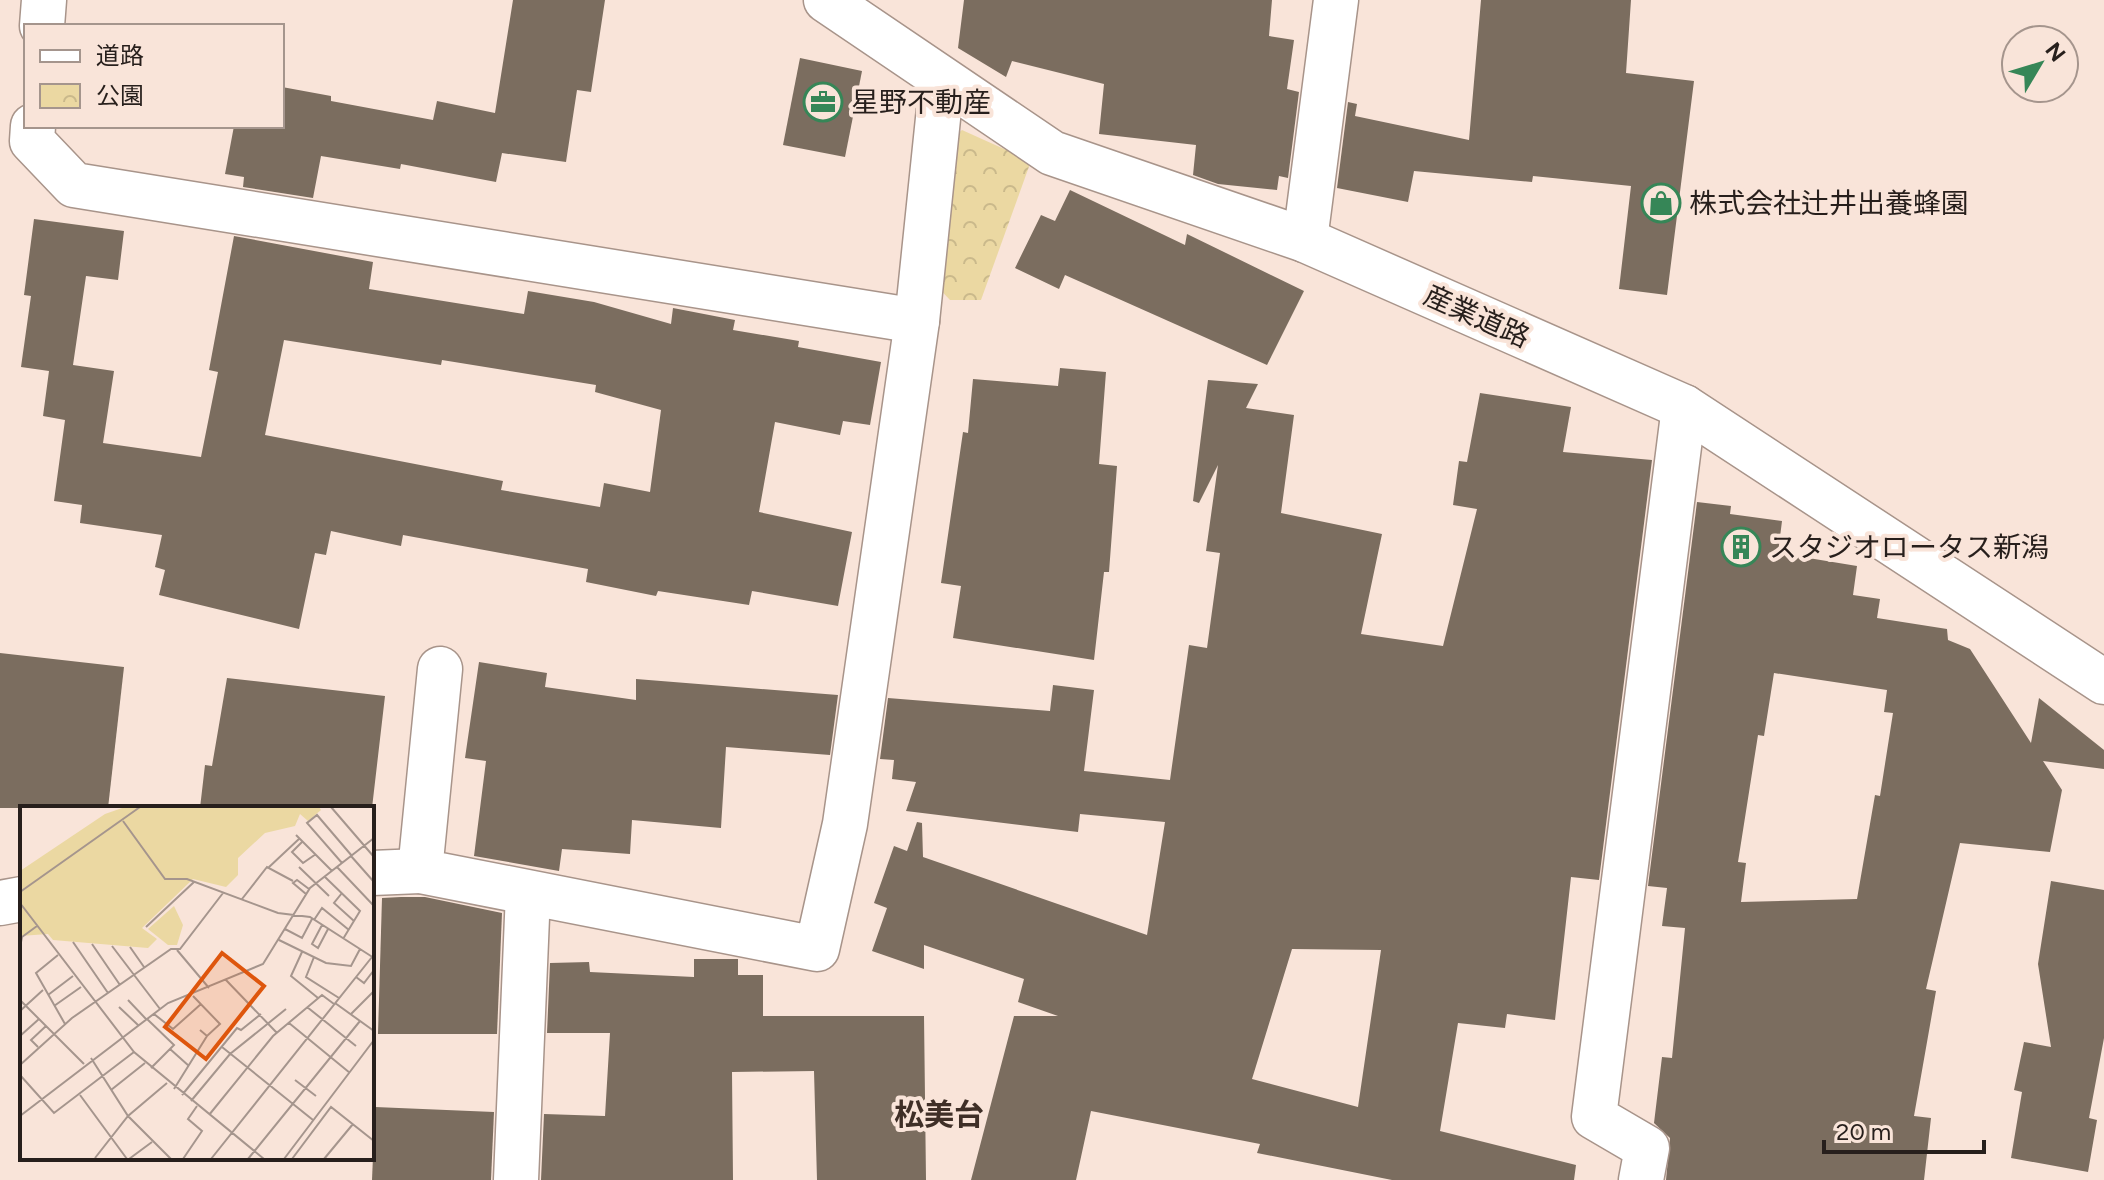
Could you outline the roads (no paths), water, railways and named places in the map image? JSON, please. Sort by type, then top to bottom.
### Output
[{"type":"street","points":[[42,24],[44,0]]},
{"type":"street","name":"産業道路","points":[[826,0],[1052,153],[1305,240],[1684,407],[2104,682]]},
{"type":"street","points":[[1305,240],[1336,0]]},
{"type":"street","points":[[374,873],[420,871],[817,949],[845,824],[917,321],[942,80]]},
{"type":"street","points":[[33,128],[32,141],[74,185],[917,321]]},
{"type":"street","points":[[1641,1180],[1647,1148],[1594,1117],[1684,407]]},
{"type":"street","points":[[420,871],[440,669]]},
{"type":"street","points":[[516,1180],[528,893]]},
{"type":"street","points":[[0,903],[20,899]]},
{"type":"place","name":"星野不動産","points":[[823,102]]},
{"type":"place","name":"株式会社辻井出養蜂園","points":[[1661,203]]},
{"type":"place","name":"スタジオロータス新潟","points":[[1741,547]]},
{"type":"district","name":"松美台","points":[[939,1114]]}]
